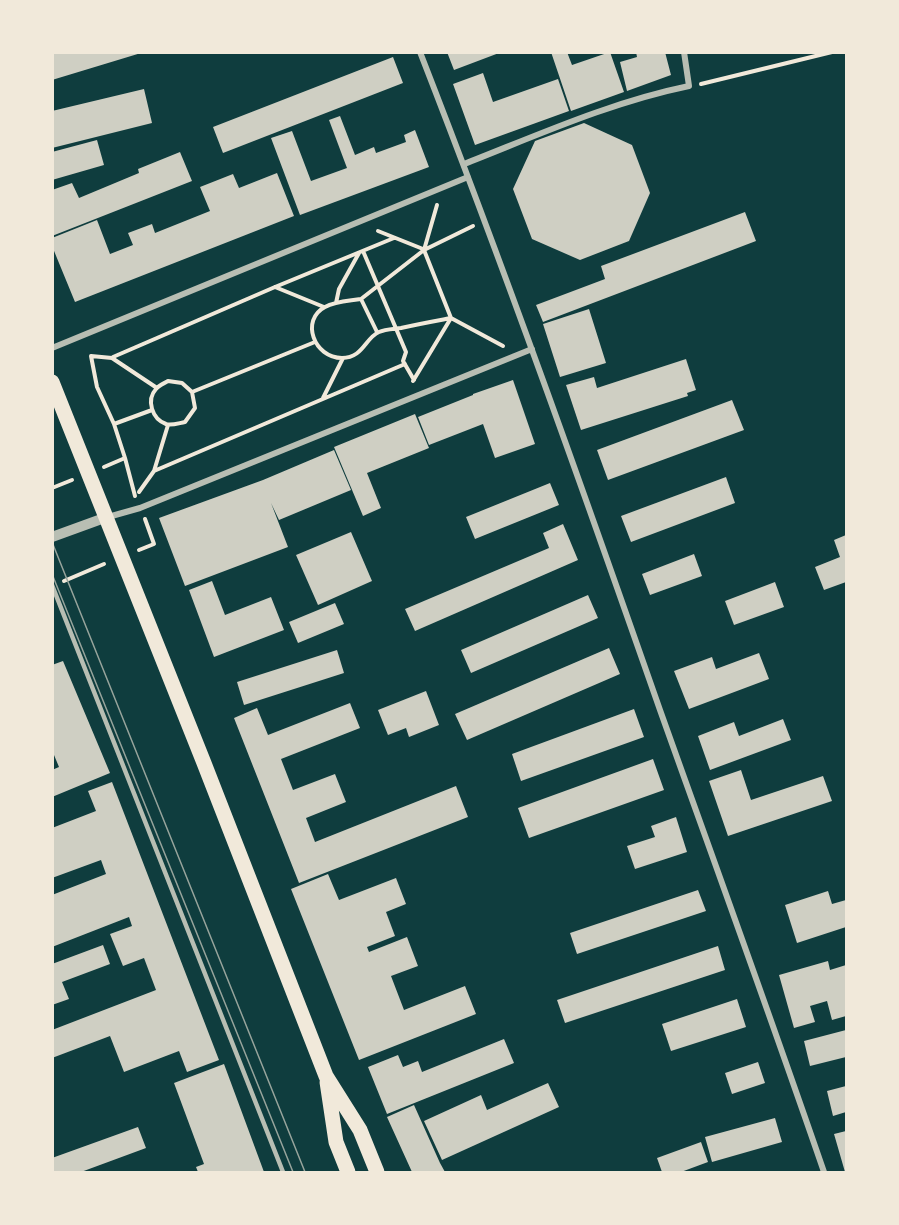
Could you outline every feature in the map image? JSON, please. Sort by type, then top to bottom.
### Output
[{"type":"main road","points":[[52,382],[326,1076],[360,1130],[377,1173]]},
{"type":"main road","points":[[326,1076],[336,1142],[348,1173]]},
{"type":"street","points":[[420,52],[532,349],[781,1046],[824,1173]]},
{"type":"street","points":[[464,164],[595,113],[657,93],[689,86],[684,52]]},
{"type":"street","points":[[52,348],[468,177]]},
{"type":"street","points":[[52,537],[140,508],[532,349]]},
{"type":"lane","points":[[52,585],[284,1173]]},
{"type":"path","points":[[689,86],[832,52]]},
{"type":"path","points":[[442,187],[424,250],[451,318]]},
{"type":"path","points":[[484,221],[424,250],[361,299],[324,307],[315,317],[312,330],[315,342],[327,355],[343,358],[360,352],[377,333],[451,318],[505,347]]},
{"type":"path","points":[[358,222],[424,250]]},
{"type":"path","points":[[112,358],[275,286],[394,238]]},
{"type":"path","points":[[361,252],[406,352],[403,361],[414,380]]},
{"type":"path","points":[[336,303],[339,289],[361,252]]},
{"type":"path","points":[[275,286],[324,307]]},
{"type":"path","points":[[361,299],[377,333]]},
{"type":"path","points":[[411,386],[451,318]]},
{"type":"path","points":[[192,392],[315,342]]},
{"type":"path","points":[[157,388],[112,358],[91,356],[97,387],[114,424],[135,498],[154,471],[168,425]]},
{"type":"path","points":[[322,399],[343,358]]},
{"type":"path","points":[[154,471],[405,364]]},
{"type":"path","points":[[168,381],[182,383],[192,392],[195,408],[185,422],[168,425],[158,419],[152,410],[151,398],[157,388],[168,381]]},
{"type":"path","points":[[114,424],[152,410]]},
{"type":"building","points":[[52,52],[141,52],[141,53],[52,80]]},
{"type":"building","points":[[447,52],[499,52],[499,53],[454,70]]},
{"type":"building","points":[[551,52],[567,52],[572,65],[610,52],[624,92],[571,111]]},
{"type":"building","points":[[636,52],[665,52],[671,75],[627,91],[620,62],[637,57]]},
{"type":"building","points":[[393,57],[403,83],[223,153],[213,127]]},
{"type":"building","points":[[483,73],[493,102],[558,79],[569,111],[475,145],[453,84]]},
{"type":"building","points":[[144,89],[152,123],[52,148],[52,111]]},
{"type":"building","points":[[340,116],[355,155],[374,147],[376,153],[406,142],[404,135],[415,130],[429,167],[300,215],[271,138],[292,131],[311,181],[347,168],[329,120]]},
{"type":"building","points":[[584,123],[632,145],[650,193],[629,241],[580,260],[532,239],[513,189],[535,141]]},
{"type":"building","points":[[97,140],[104,165],[52,180],[52,152]]},
{"type":"building","points":[[180,152],[192,181],[52,236],[52,190],[72,183],[79,198],[139,173],[138,169]]},
{"type":"building","points":[[277,173],[294,216],[75,302],[52,246],[52,238],[97,220],[110,254],[133,245],[128,233],[152,224],[155,233],[210,211],[200,187],[233,174],[239,188]]},
{"type":"building","points":[[745,212],[756,241],[543,322],[536,305],[605,279],[601,266]]},
{"type":"building","points":[[589,309],[606,363],[560,377],[543,324]]},
{"type":"building","points":[[686,359],[696,390],[687,393],[688,396],[581,430],[566,385],[594,377],[597,388]]},
{"type":"building","points":[[513,380],[535,444],[495,458],[483,424],[429,445],[418,417]]},
{"type":"building","points":[[732,400],[744,430],[608,480],[597,450]]},
{"type":"building","points":[[415,414],[429,448],[367,473],[381,508],[363,516],[334,447]]},
{"type":"building","points":[[334,450],[351,490],[279,520],[271,503],[288,547],[185,586],[159,518],[263,480]]},
{"type":"building","points":[[726,477],[735,503],[631,542],[621,516]]},
{"type":"building","points":[[550,483],[559,505],[475,539],[466,517]]},
{"type":"building","points":[[563,524],[578,560],[415,631],[405,609],[549,548],[543,533]]},
{"type":"building","points":[[351,532],[372,581],[318,605],[296,555]]},
{"type":"building","points":[[846,535],[846,582],[824,590],[815,567],[840,557],[834,540]]},
{"type":"building","points":[[694,554],[702,576],[650,595],[642,574]]},
{"type":"building","points":[[212,581],[225,615],[271,597],[284,630],[214,657],[189,590]]},
{"type":"building","points":[[775,582],[784,607],[734,625],[725,601]]},
{"type":"building","points":[[588,595],[598,618],[471,673],[461,650]]},
{"type":"building","points":[[335,603],[344,624],[298,643],[289,622]]},
{"type":"building","points":[[609,648],[620,674],[467,740],[455,714]]},
{"type":"building","points":[[337,650],[344,673],[244,705],[237,682]]},
{"type":"building","points":[[759,653],[769,679],[689,709],[674,671],[712,657],[716,669]]},
{"type":"building","points":[[63,661],[110,773],[52,797],[52,770],[59,767],[54,755],[52,756],[52,665]]},
{"type":"building","points":[[426,691],[439,725],[409,737],[406,728],[388,735],[378,710]]},
{"type":"building","points":[[350,703],[360,728],[281,759],[293,790],[335,774],[346,802],[306,818],[315,842],[456,786],[468,817],[299,883],[234,718],[257,708],[268,735]]},
{"type":"building","points":[[634,709],[644,737],[521,781],[512,754]]},
{"type":"building","points":[[783,719],[791,740],[710,770],[698,736],[734,722],[739,736]]},
{"type":"building","points":[[653,759],[664,790],[529,838],[518,808]]},
{"type":"building","points":[[741,770],[751,800],[823,776],[832,801],[728,836],[709,781]]},
{"type":"building","points":[[112,782],[219,1060],[187,1072],[179,1051],[124,1072],[110,1036],[52,1058],[52,1030],[156,990],[144,958],[123,966],[110,934],[132,926],[129,917],[52,947],[52,895],[106,874],[101,860],[52,878],[52,828],[96,811],[88,791]]},
{"type":"building","points":[[676,817],[687,852],[635,869],[627,846],[655,837],[651,826]]},
{"type":"building","points":[[328,874],[339,900],[396,878],[406,904],[386,912],[395,936],[367,947],[369,952],[407,937],[418,966],[391,976],[404,1010],[465,986],[476,1014],[359,1060],[291,889]]},
{"type":"building","points":[[698,890],[706,911],[577,954],[570,933]]},
{"type":"building","points":[[828,891],[832,904],[846,900],[846,927],[797,943],[785,905]]},
{"type":"building","points":[[103,945],[110,964],[62,982],[69,999],[52,1005],[52,964]]},
{"type":"building","points":[[718,946],[725,970],[565,1023],[557,1000]]},
{"type":"building","points":[[828,961],[830,970],[846,965],[846,1016],[832,1020],[827,1001],[810,1006],[815,1022],[794,1028],[779,975]]},
{"type":"building","points":[[737,999],[746,1027],[671,1051],[662,1024]]},
{"type":"building","points":[[846,1030],[846,1057],[810,1066],[804,1041]]},
{"type":"building","points":[[504,1039],[514,1063],[387,1114],[368,1067],[398,1055],[403,1067],[418,1061],[422,1072]]},
{"type":"building","points":[[758,1062],[765,1083],[732,1094],[725,1073]]},
{"type":"building","points":[[224,1064],[264,1172],[198,1172],[196,1167],[204,1164],[174,1083]]},
{"type":"building","points":[[548,1083],[559,1107],[442,1160],[424,1121],[481,1095],[487,1110]]},
{"type":"building","points":[[846,1086],[846,1112],[833,1116],[827,1091]]},
{"type":"building","points":[[414,1105],[445,1172],[412,1172],[387,1117]]},
{"type":"building","points":[[775,1118],[782,1142],[712,1162],[705,1137]]},
{"type":"building","points":[[138,1127],[146,1148],[81,1172],[52,1172],[52,1158]]},
{"type":"building","points":[[846,1131],[846,1172],[845,1172],[834,1134]]},
{"type":"building","points":[[701,1142],[708,1162],[681,1172],[662,1172],[657,1158]]},
{"type":"tram line","points":[[52,542],[305,1172]]},
{"type":"tram line","points":[[52,574],[293,1172]]}]
